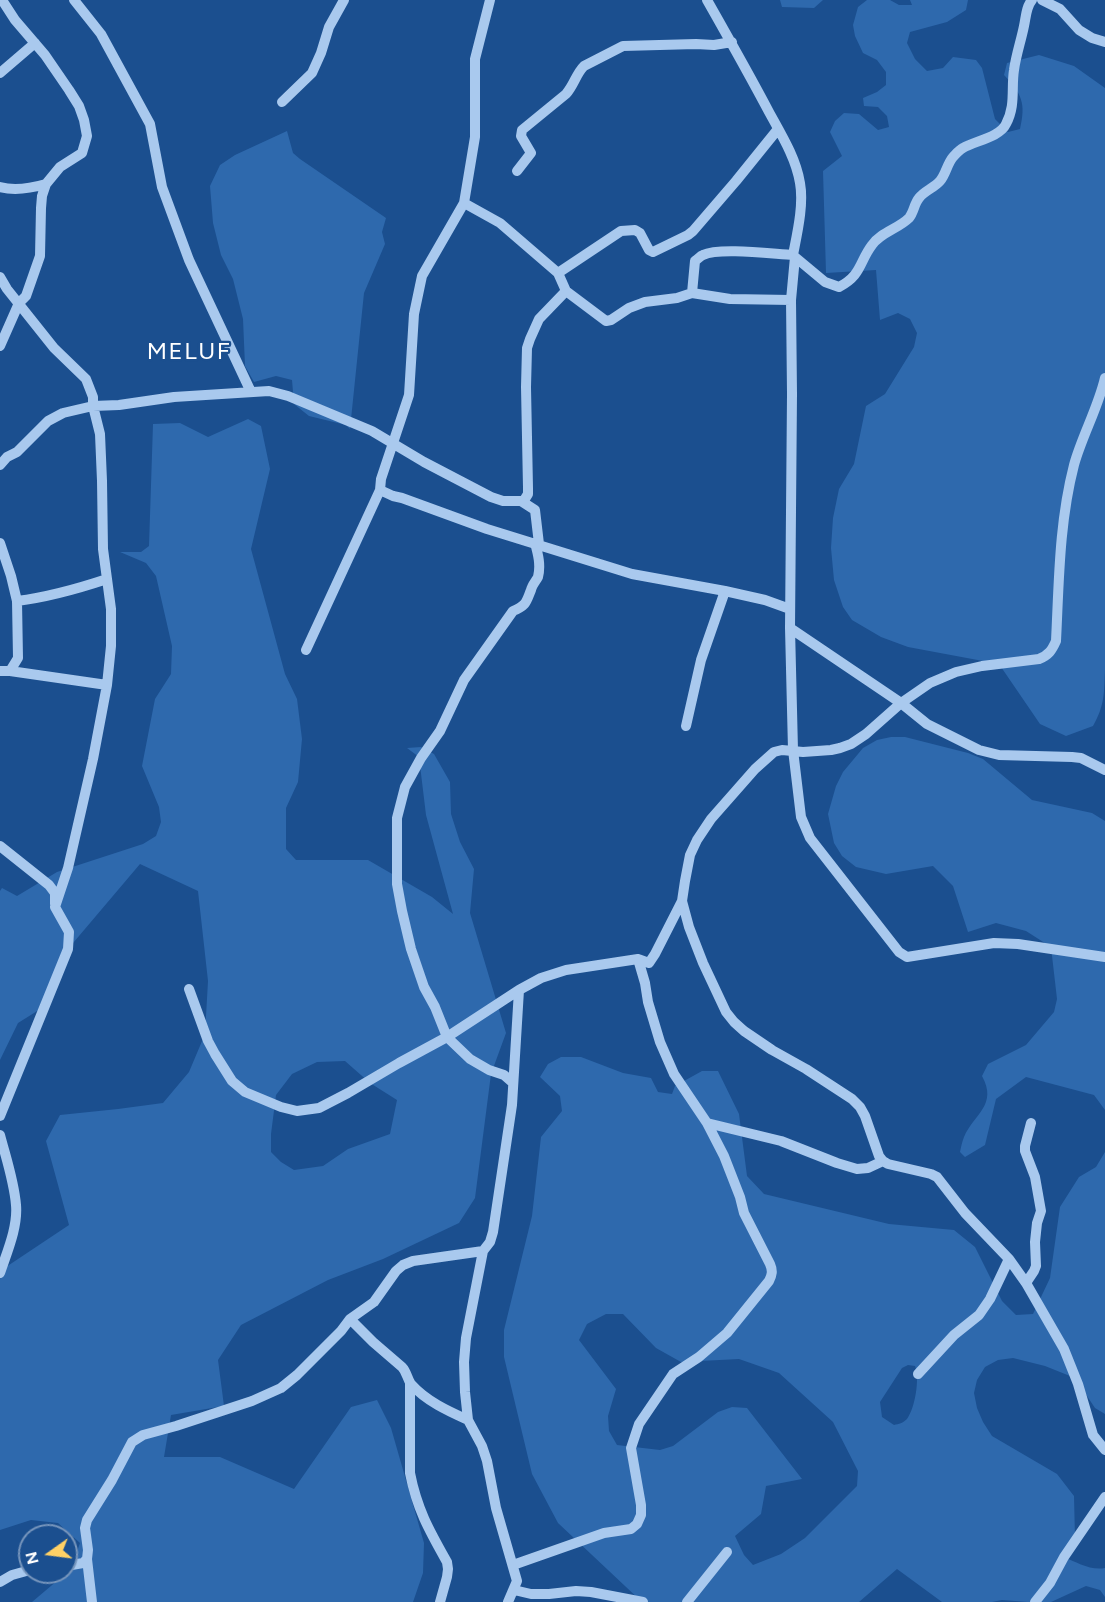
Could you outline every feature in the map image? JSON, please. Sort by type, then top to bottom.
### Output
[{"type":"street","points":[[0,346],[19,303],[26,296],[40,256],[42,196],[46,184],[60,167],[82,153],[87,136],[79,106],[45,55],[15,20],[2,0]]},
{"type":"street","points":[[74,0],[101,34],[150,124],[162,187],[189,260],[251,392]]},
{"type":"street","points":[[282,102],[312,73],[329,27],[344,0]]},
{"type":"street","points":[[306,650],[380,490],[381,479],[409,394],[414,314],[422,276],[464,203],[475,136],[476,59],[490,0]]},
{"type":"street","points":[[706,0],[732,42],[778,129],[797,168],[800,183],[801,196],[790,300],[792,406],[790,628],[793,750],[801,817],[810,838],[899,952],[907,957],[994,943],[1018,944],[1105,957]]},
{"type":"street","points":[[692,293],[695,261],[703,254],[721,252],[794,256],[825,282],[839,287],[855,276],[871,245],[909,218],[917,200],[940,182],[951,160],[960,149],[1003,129],[1007,123],[1013,102],[1013,72],[1017,52],[1028,5],[1032,0]]},
{"type":"street","points":[[1042,0],[1064,4],[1079,30],[1092,38],[1105,42]]},
{"type":"street","points":[[517,171],[531,153],[521,135],[522,130],[572,88],[584,66],[623,46],[714,45],[732,42]]},
{"type":"street","points":[[0,74],[34,43]]},
{"type":"street","points":[[558,273],[621,231],[635,230],[640,233],[649,250],[653,252],[683,238],[693,231],[778,129]]},
{"type":"street","points":[[0,187],[18,189],[46,184]]},
{"type":"street","points":[[464,203],[500,223],[558,273],[566,291],[606,321],[645,302],[676,298],[692,293],[730,299],[790,300]]},
{"type":"street","points":[[0,277],[54,348],[86,380],[93,397],[100,434],[103,549],[111,609],[111,646],[107,685],[93,759],[70,857],[55,908]]},
{"type":"street","points":[[523,502],[528,494],[527,348],[540,319],[566,291]]},
{"type":"street","points":[[189,989],[214,1054],[232,1081],[245,1092],[297,1111],[319,1108],[332,1102],[447,1037],[541,978],[559,972],[638,959],[649,963],[682,901],[690,855],[697,840],[711,819],[774,752],[831,750],[851,744],[866,734],[900,703],[930,683],[956,672],[981,666],[1039,659],[1047,656],[1052,650],[1056,641],[1061,534],[1067,497],[1074,464],[1105,378]]},
{"type":"street","points":[[0,465],[7,457],[17,452],[48,421],[63,413],[93,406],[119,405],[174,397],[269,391],[288,396],[372,431],[482,493],[503,501],[523,502],[535,510],[539,569],[528,601],[521,608],[513,611],[464,680],[440,730],[405,787],[397,818],[397,884],[411,949],[424,987],[447,1037],[470,1059],[489,1070],[504,1075],[512,1082]]},
{"type":"street","points":[[380,490],[487,529],[632,574],[765,600],[790,609]]},
{"type":"street","points":[[0,543],[17,601],[18,658],[5,671]]},
{"type":"street","points":[[17,601],[44,598],[107,579]]},
{"type":"street","points":[[686,726],[701,660],[724,591]]},
{"type":"street","points":[[790,628],[927,724],[979,750],[999,755],[1082,758],[1105,770]]},
{"type":"street","points":[[5,671],[107,685]]},
{"type":"street","points":[[0,846],[49,885],[55,893],[55,908],[69,932],[68,949],[0,1116]]},
{"type":"street","points":[[682,901],[703,963],[730,1017],[744,1031],[772,1050],[852,1099],[865,1116],[879,1156],[883,1161],[931,1174],[937,1178],[965,1213],[1009,1259],[1026,1283],[1064,1349],[1078,1384],[1093,1435],[1105,1450]]},
{"type":"street","points":[[513,1565],[604,1533],[631,1529],[637,1524],[641,1515],[641,1505],[631,1448],[639,1424],[673,1374],[699,1358],[727,1333],[772,1276],[770,1264],[744,1213],[724,1156],[707,1123],[674,1074],[660,1042],[638,959]]},
{"type":"street","points":[[508,1602],[517,1581],[496,1508],[487,1461],[468,1420],[464,1362],[466,1338],[483,1251],[490,1242],[493,1232],[512,1105],[519,990]]},
{"type":"street","points":[[707,1123],[781,1141],[856,1169],[868,1168],[883,1161]]},
{"type":"street","points":[[1026,1283],[1035,1271],[1035,1242],[1041,1211],[1035,1177],[1025,1151],[1031,1123]]},
{"type":"street","points":[[0,1136],[16,1206],[15,1224],[0,1273]]},
{"type":"street","points":[[92,1602],[85,1528],[87,1520],[132,1442],[143,1435],[252,1401],[281,1388],[341,1331],[350,1319],[374,1302],[396,1271],[403,1265],[413,1261],[483,1251]]},
{"type":"street","points":[[918,1374],[954,1335],[980,1315],[1009,1259]]},
{"type":"street","points":[[350,1319],[406,1371],[410,1383],[410,1473],[423,1518],[447,1562],[448,1569],[440,1602]]},
{"type":"street","points":[[410,1383],[441,1408],[468,1420]]},
{"type":"street","points":[[1035,1602],[1050,1583],[1064,1557],[1105,1497]]},
{"type":"street","points":[[687,1602],[727,1552]]},
{"type":"street","points":[[78,1564],[87,1559]]},
{"type":"street","points":[[0,1582],[18,1573]]},
{"type":"street","points":[[514,1590],[531,1594],[591,1592],[643,1602]]},
{"type":"shaded area","points":[[780,0],[823,0],[814,8],[782,7]]},
{"type":"shaded area","points":[[867,0],[890,0],[899,5],[912,5],[910,0],[968,0],[966,10],[947,22],[910,32],[907,43],[915,59],[927,71],[943,68],[953,57],[976,60],[982,68],[995,119],[1008,132],[1020,129],[1023,112],[1019,94],[1004,75],[1007,63],[1039,55],[1074,66],[1105,88],[1105,670],[1102,705],[1093,726],[1066,736],[1040,724],[999,664],[908,647],[881,637],[852,620],[843,607],[834,580],[831,548],[833,518],[839,489],[854,464],[866,406],[885,394],[914,347],[917,333],[910,319],[898,313],[880,320],[876,270],[826,273],[823,171],[842,156],[830,132],[835,121],[844,113],[859,114],[878,130],[889,127],[887,116],[878,107],[864,106],[863,98],[886,85],[886,72],[877,60],[863,53],[855,36],[853,25],[858,7]]},
{"type":"shaded area","points":[[287,131],[293,153],[386,218],[382,232],[385,244],[364,293],[350,429],[346,425],[309,416],[294,404],[292,380],[276,376],[254,382],[245,366],[243,319],[233,279],[221,255],[213,223],[210,186],[220,165],[235,155]]},
{"type":"shaded area","points":[[248,419],[261,426],[270,469],[251,549],[285,674],[297,699],[302,739],[298,782],[286,808],[286,849],[296,860],[368,860],[432,897],[453,914],[426,815],[419,757],[407,748],[421,747],[434,754],[450,782],[451,814],[460,842],[474,869],[470,913],[506,1033],[491,1074],[475,1198],[459,1223],[383,1259],[328,1280],[241,1325],[218,1360],[224,1406],[171,1415],[164,1457],[220,1457],[294,1489],[351,1407],[377,1400],[391,1428],[424,1543],[423,1573],[413,1602],[32,1602],[53,1584],[78,1584],[80,1543],[78,1524],[31,1520],[0,1530],[0,1271],[69,1225],[46,1141],[60,1115],[163,1103],[189,1072],[205,1034],[208,981],[198,891],[140,864],[68,949],[42,1008],[18,1023],[0,1060],[0,891],[2,888],[17,896],[57,872],[143,844],[156,836],[161,822],[159,807],[142,766],[155,699],[171,674],[172,646],[156,576],[146,563],[120,552],[141,552],[149,546],[153,424],[180,423],[208,437]],"holes":[[[345,1061],[370,1083],[397,1100],[390,1134],[348,1149],[323,1166],[294,1170],[271,1152],[276,1095],[292,1074],[317,1062]]]},
{"type":"shaded area","points":[[905,737],[968,753],[983,759],[1032,800],[1092,813],[1105,821],[1105,1110],[1094,1095],[1026,1077],[996,1099],[985,1145],[965,1157],[960,1152],[968,1129],[986,1102],[986,1086],[982,1076],[988,1064],[1026,1045],[1054,1012],[1057,999],[1051,947],[1026,931],[996,923],[968,932],[953,886],[933,866],[886,874],[856,867],[842,856],[834,843],[828,814],[836,786],[843,772],[863,748],[877,740]]},
{"type":"shaded area","points":[[561,1057],[581,1057],[623,1073],[651,1078],[658,1092],[672,1094],[675,1086],[702,1071],[718,1071],[739,1114],[747,1176],[764,1194],[889,1224],[954,1230],[975,1247],[1002,1301],[1016,1315],[1033,1314],[1050,1278],[1060,1207],[1079,1177],[1096,1167],[1105,1152],[1105,1414],[1095,1408],[1075,1378],[1045,1366],[1013,1358],[998,1360],[985,1367],[977,1380],[974,1393],[977,1408],[992,1436],[1057,1474],[1074,1496],[1075,1538],[1064,1557],[1089,1567],[1105,1568],[1105,1597],[1100,1590],[1086,1586],[1051,1602],[1002,1600],[942,1602],[897,1569],[859,1602],[642,1602],[558,1523],[532,1474],[504,1357],[504,1330],[532,1216],[541,1137],[562,1111],[560,1096],[540,1077],[548,1064]],"holes":[[[606,1314],[623,1314],[656,1348],[681,1362],[739,1359],[779,1373],[833,1422],[858,1471],[857,1486],[805,1538],[781,1554],[753,1565],[744,1555],[735,1536],[761,1514],[766,1486],[802,1479],[747,1408],[732,1407],[718,1412],[673,1446],[660,1450],[617,1445],[609,1431],[608,1416],[616,1389],[579,1340],[587,1324]],[[908,1365],[915,1366],[917,1386],[914,1401],[907,1419],[894,1425],[882,1417],[880,1402],[902,1368]]]},
{"type":"district","name":"MELUF","points":[[189,352]]}]
